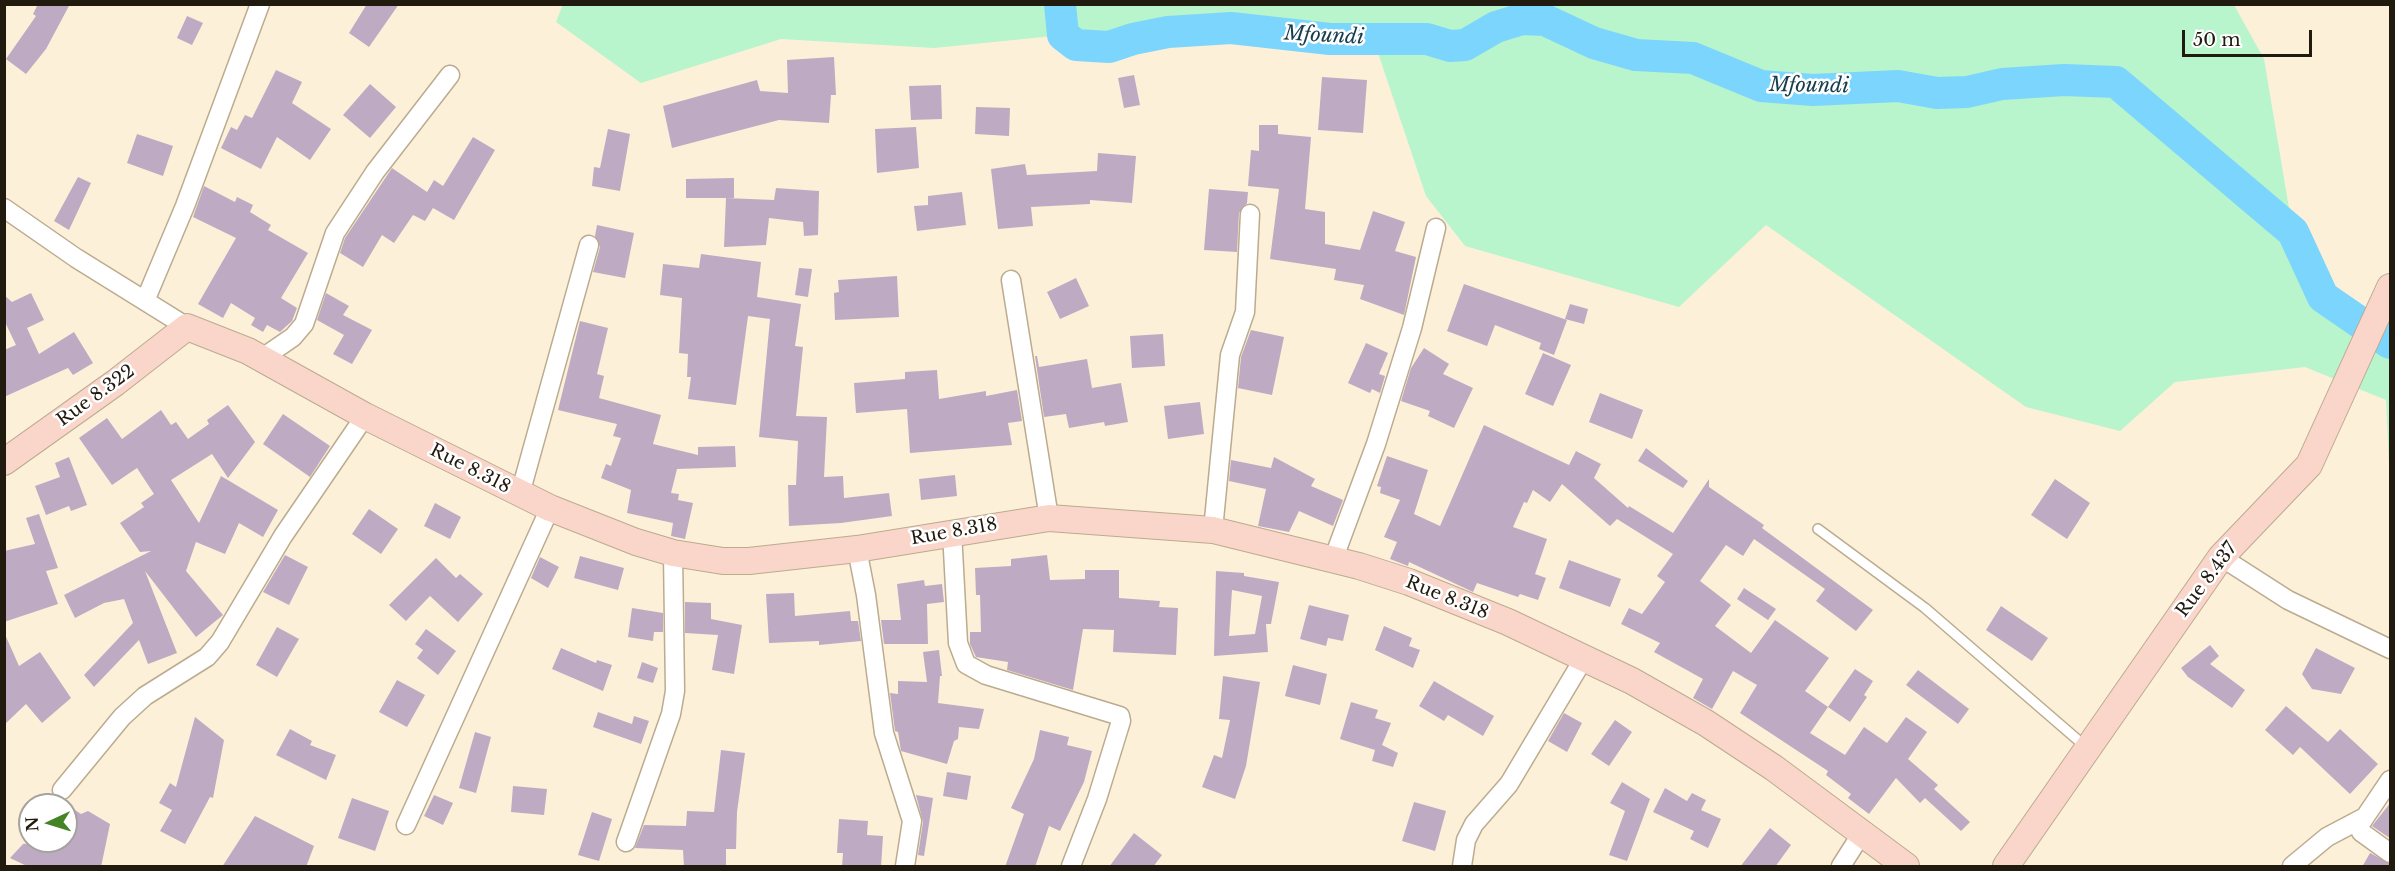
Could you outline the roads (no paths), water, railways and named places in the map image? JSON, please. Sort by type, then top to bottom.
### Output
[{"type":"main road","name":"Rue 8.437","points":[[2006,867],[2221,557],[2309,465],[2391,287]]},
{"type":"main road","name":"Rue 8.318","points":[[187,327],[261,359],[365,416],[550,508],[636,542],[673,553],[723,561],[749,561],[857,549],[1049,518],[1213,530],[1409,582],[1508,622],[1584,658],[1632,681],[1706,723],[1774,768],[1906,867]]},
{"type":"main road","name":"Rue 8.322","points":[[4,462],[115,383],[187,327]]},
{"type":"street","points":[[145,301],[185,206],[260,4]]},
{"type":"street","points":[[261,359],[293,337],[304,324],[330,246],[340,225],[375,172],[450,75]]},
{"type":"street","name":"Rue 8.318","points":[[4,208],[76,258],[187,327]]},
{"type":"street","points":[[1213,530],[1230,355],[1245,312],[1250,214]]},
{"type":"street","points":[[1333,560],[1376,444],[1412,328],[1436,228]]},
{"type":"street","points":[[520,494],[589,245]]},
{"type":"street","points":[[1011,280],[1049,518]]},
{"type":"street","points":[[62,790],[122,717],[145,696],[207,657],[220,642],[283,536],[365,416]]},
{"type":"street","points":[[406,825],[550,508]]},
{"type":"street","points":[[952,532],[958,644],[966,664],[986,675],[1120,716],[1121,721],[1097,800],[1071,867]]},
{"type":"street","points":[[857,549],[866,595],[884,733],[912,821],[905,867]]},
{"type":"street","points":[[626,842],[671,714],[675,691],[673,553]]},
{"type":"street","points":[[2221,557],[2288,600],[2391,649]]},
{"type":"street","points":[[1462,867],[1466,840],[1474,824],[1509,784],[1584,658]]},
{"type":"street","points":[[2391,780],[2359,826],[2361,832],[2391,853]]},
{"type":"street","points":[[2292,867],[2327,837],[2363,818]]},
{"type":"street","points":[[1841,867],[1862,833]]},
{"type":"lane","points":[[1818,529],[1925,608],[2088,748]]},
{"type":"waterway","name":"Mfoundi","points":[[1060,4],[1063,35],[1076,45],[1109,47],[1133,39],[1168,32],[1231,28],[1330,39],[1427,39],[1450,46],[1465,45],[1496,27],[1522,19],[1545,20],[1594,43],[1636,55],[1693,58],[1761,86],[1813,90],[1898,86],[1937,93],[1967,92],[2002,84],[2064,80],[2116,82],[2293,232],[2323,297],[2390,343]]}]
